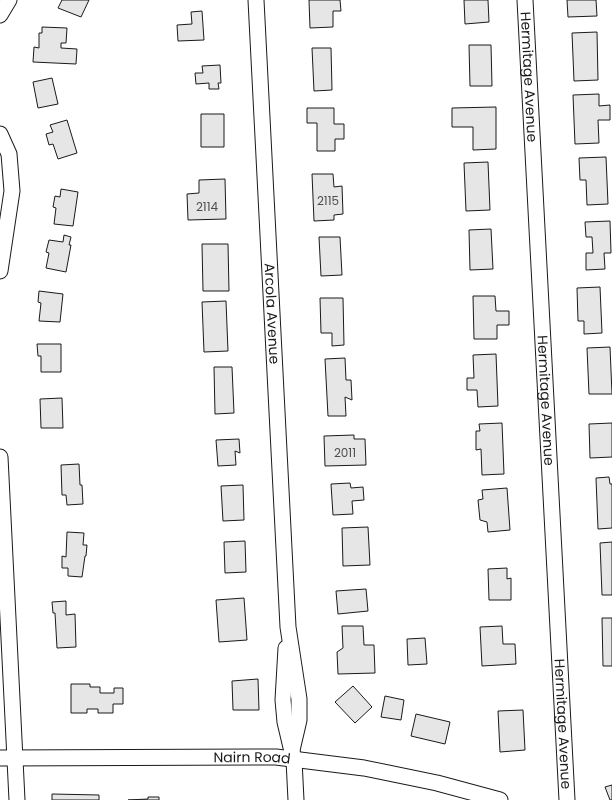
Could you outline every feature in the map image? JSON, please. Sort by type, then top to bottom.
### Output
[{"type":"street","points":[[0,15],[9,0]]},
{"type":"street","name":"Arcola Avenue","points":[[256,0],[288,627],[299,700],[299,720],[293,755],[296,800]]},
{"type":"street","name":"Hermitage Avenue","points":[[525,0],[567,800]]},
{"type":"street","points":[[0,134],[9,154],[12,191],[0,271]]},
{"type":"street","points":[[0,457],[7,758],[16,800]]},
{"type":"street","name":"Nairn Road","points":[[7,758],[276,757],[293,755],[437,783],[500,800]]},
{"type":"building","points":[[62,0],[89,0],[81,17],[58,8]]},
{"type":"building","points":[[309,0],[340,0],[341,11],[333,11],[333,27],[310,28]]},
{"type":"building","points":[[464,0],[488,0],[489,22],[465,24]]},
{"type":"building","points":[[567,0],[596,0],[597,16],[568,17]]},
{"type":"building","points":[[202,11],[204,40],[178,41],[177,25],[192,24],[191,12]]},
{"type":"building","points":[[42,27],[67,28],[66,43],[61,43],[61,48],[77,49],[76,64],[33,62],[34,47],[39,48],[39,33],[42,33]]},
{"type":"building","points":[[597,32],[598,80],[574,81],[572,33]]},
{"type":"building","points":[[469,45],[491,45],[492,86],[470,86]]},
{"type":"building","points":[[312,48],[331,48],[332,90],[314,91]]},
{"type":"building","points":[[220,65],[221,83],[218,83],[219,89],[209,89],[209,83],[196,84],[195,73],[203,73],[202,66]]},
{"type":"building","points":[[52,78],[58,104],[38,108],[33,82]]},
{"type":"building","points":[[599,94],[599,106],[610,105],[610,120],[598,120],[599,143],[575,144],[573,95]]},
{"type":"building","points":[[496,107],[496,149],[473,150],[473,127],[452,127],[452,108]]},
{"type":"building","points":[[307,108],[334,108],[334,124],[344,124],[344,139],[335,139],[335,151],[317,151],[317,123],[307,123]]},
{"type":"building","points":[[201,114],[224,114],[224,147],[201,147]]},
{"type":"building","points":[[67,120],[77,153],[58,159],[53,144],[49,145],[46,134],[53,132],[50,125]]},
{"type":"building","points":[[606,157],[608,204],[587,205],[586,180],[580,180],[579,158]]},
{"type":"building","points":[[488,162],[490,210],[466,211],[464,163]]},
{"type":"building","points":[[312,174],[333,174],[334,187],[342,186],[343,214],[334,215],[334,220],[314,221]]},
{"type":"building","points":[[225,179],[226,219],[188,220],[187,194],[199,193],[199,180]]},
{"type":"building","points":[[61,189],[78,192],[73,226],[54,224],[56,208],[53,207],[55,196],[60,197]]},
{"type":"building","points":[[610,221],[611,253],[604,253],[605,269],[586,270],[586,253],[593,253],[592,237],[586,237],[585,222]]},
{"type":"building","points":[[491,229],[493,269],[470,270],[469,230]]},
{"type":"building","points":[[64,235],[71,237],[66,272],[46,268],[49,253],[46,252],[49,240],[63,242]]},
{"type":"building","points":[[319,237],[340,237],[342,275],[321,276]]},
{"type":"building","points":[[202,244],[228,244],[229,291],[203,291]]},
{"type":"building","points":[[600,287],[602,333],[584,334],[584,321],[578,321],[577,288]]},
{"type":"building","points":[[39,291],[63,294],[60,322],[39,321],[41,303],[38,302]]},
{"type":"building","points":[[473,296],[495,296],[496,311],[509,311],[509,325],[497,325],[497,339],[474,339]]},
{"type":"building","points":[[320,298],[343,298],[344,345],[332,346],[332,333],[321,333]]},
{"type":"building","points":[[226,301],[228,351],[204,352],[202,302]]},
{"type":"building","points":[[37,344],[61,344],[61,372],[41,372],[41,356],[38,356]]},
{"type":"building","points":[[610,347],[612,394],[589,394],[587,348]]},
{"type":"building","points":[[496,354],[498,406],[478,407],[477,390],[467,390],[467,378],[474,378],[473,355]]},
{"type":"building","points":[[345,358],[346,380],[351,380],[352,400],[345,397],[346,416],[328,416],[325,359]]},
{"type":"building","points":[[214,367],[232,367],[234,413],[215,414]]},
{"type":"building","points":[[62,398],[63,428],[41,428],[40,399]]},
{"type":"building","points":[[502,423],[504,474],[482,475],[481,449],[476,450],[476,431],[480,431],[479,424]]},
{"type":"building","points":[[612,423],[612,457],[590,458],[589,424]]},
{"type":"building","points":[[354,435],[354,439],[365,439],[366,465],[325,466],[324,436]]},
{"type":"building","points":[[239,439],[240,453],[235,451],[236,465],[218,466],[216,440]]},
{"type":"building","points":[[79,464],[83,504],[67,505],[66,495],[62,495],[61,465]]},
{"type":"building","points":[[609,477],[610,484],[612,484],[612,528],[598,529],[596,478]]},
{"type":"building","points":[[350,483],[351,488],[363,487],[364,500],[352,501],[353,514],[333,515],[331,484]]},
{"type":"building","points":[[243,485],[244,520],[223,521],[221,486]]},
{"type":"building","points":[[507,488],[510,530],[488,532],[487,522],[480,520],[478,500],[483,499],[482,490]]},
{"type":"building","points":[[368,527],[370,565],[343,566],[342,528]]},
{"type":"building","points":[[67,532],[84,533],[83,545],[87,545],[82,577],[68,576],[68,568],[62,568],[62,556],[66,557]]},
{"type":"building","points":[[245,541],[246,572],[225,573],[224,542]]},
{"type":"building","points":[[612,542],[612,595],[602,595],[600,543]]},
{"type":"building","points":[[507,568],[507,579],[511,578],[511,600],[489,600],[488,569]]},
{"type":"building","points":[[366,589],[368,611],[338,614],[336,591]]},
{"type":"building","points":[[244,598],[247,640],[219,642],[216,600]]},
{"type":"building","points":[[66,601],[66,615],[75,614],[76,647],[57,648],[55,613],[53,613],[52,602]]},
{"type":"building","points":[[602,618],[612,618],[612,666],[603,666]]},
{"type":"building","points":[[342,626],[363,626],[364,645],[374,645],[375,673],[338,674],[337,652],[343,648]]},
{"type":"building","points":[[502,626],[503,644],[515,644],[516,664],[482,666],[480,627]]},
{"type":"building","points":[[425,638],[427,664],[408,665],[407,639]]},
{"type":"building","points":[[258,679],[259,710],[233,710],[232,681]]},
{"type":"building","points":[[71,684],[90,684],[90,687],[100,687],[100,693],[114,693],[114,688],[123,688],[123,704],[113,704],[113,713],[98,713],[98,709],[87,709],[87,713],[71,713]]},
{"type":"building","points":[[353,686],[372,707],[355,723],[335,702]]},
{"type":"building","points":[[385,696],[404,700],[401,720],[381,717]]},
{"type":"building","points":[[523,710],[525,750],[500,752],[498,711]]},
{"type":"building","points":[[416,714],[450,722],[445,744],[411,736]]},
{"type":"building","points":[[612,785],[612,800],[610,800],[605,787]]},
{"type":"building","points":[[52,794],[99,795],[99,800],[52,800]]},
{"type":"building","points":[[148,797],[159,797],[159,800],[128,800],[148,799]]}]
